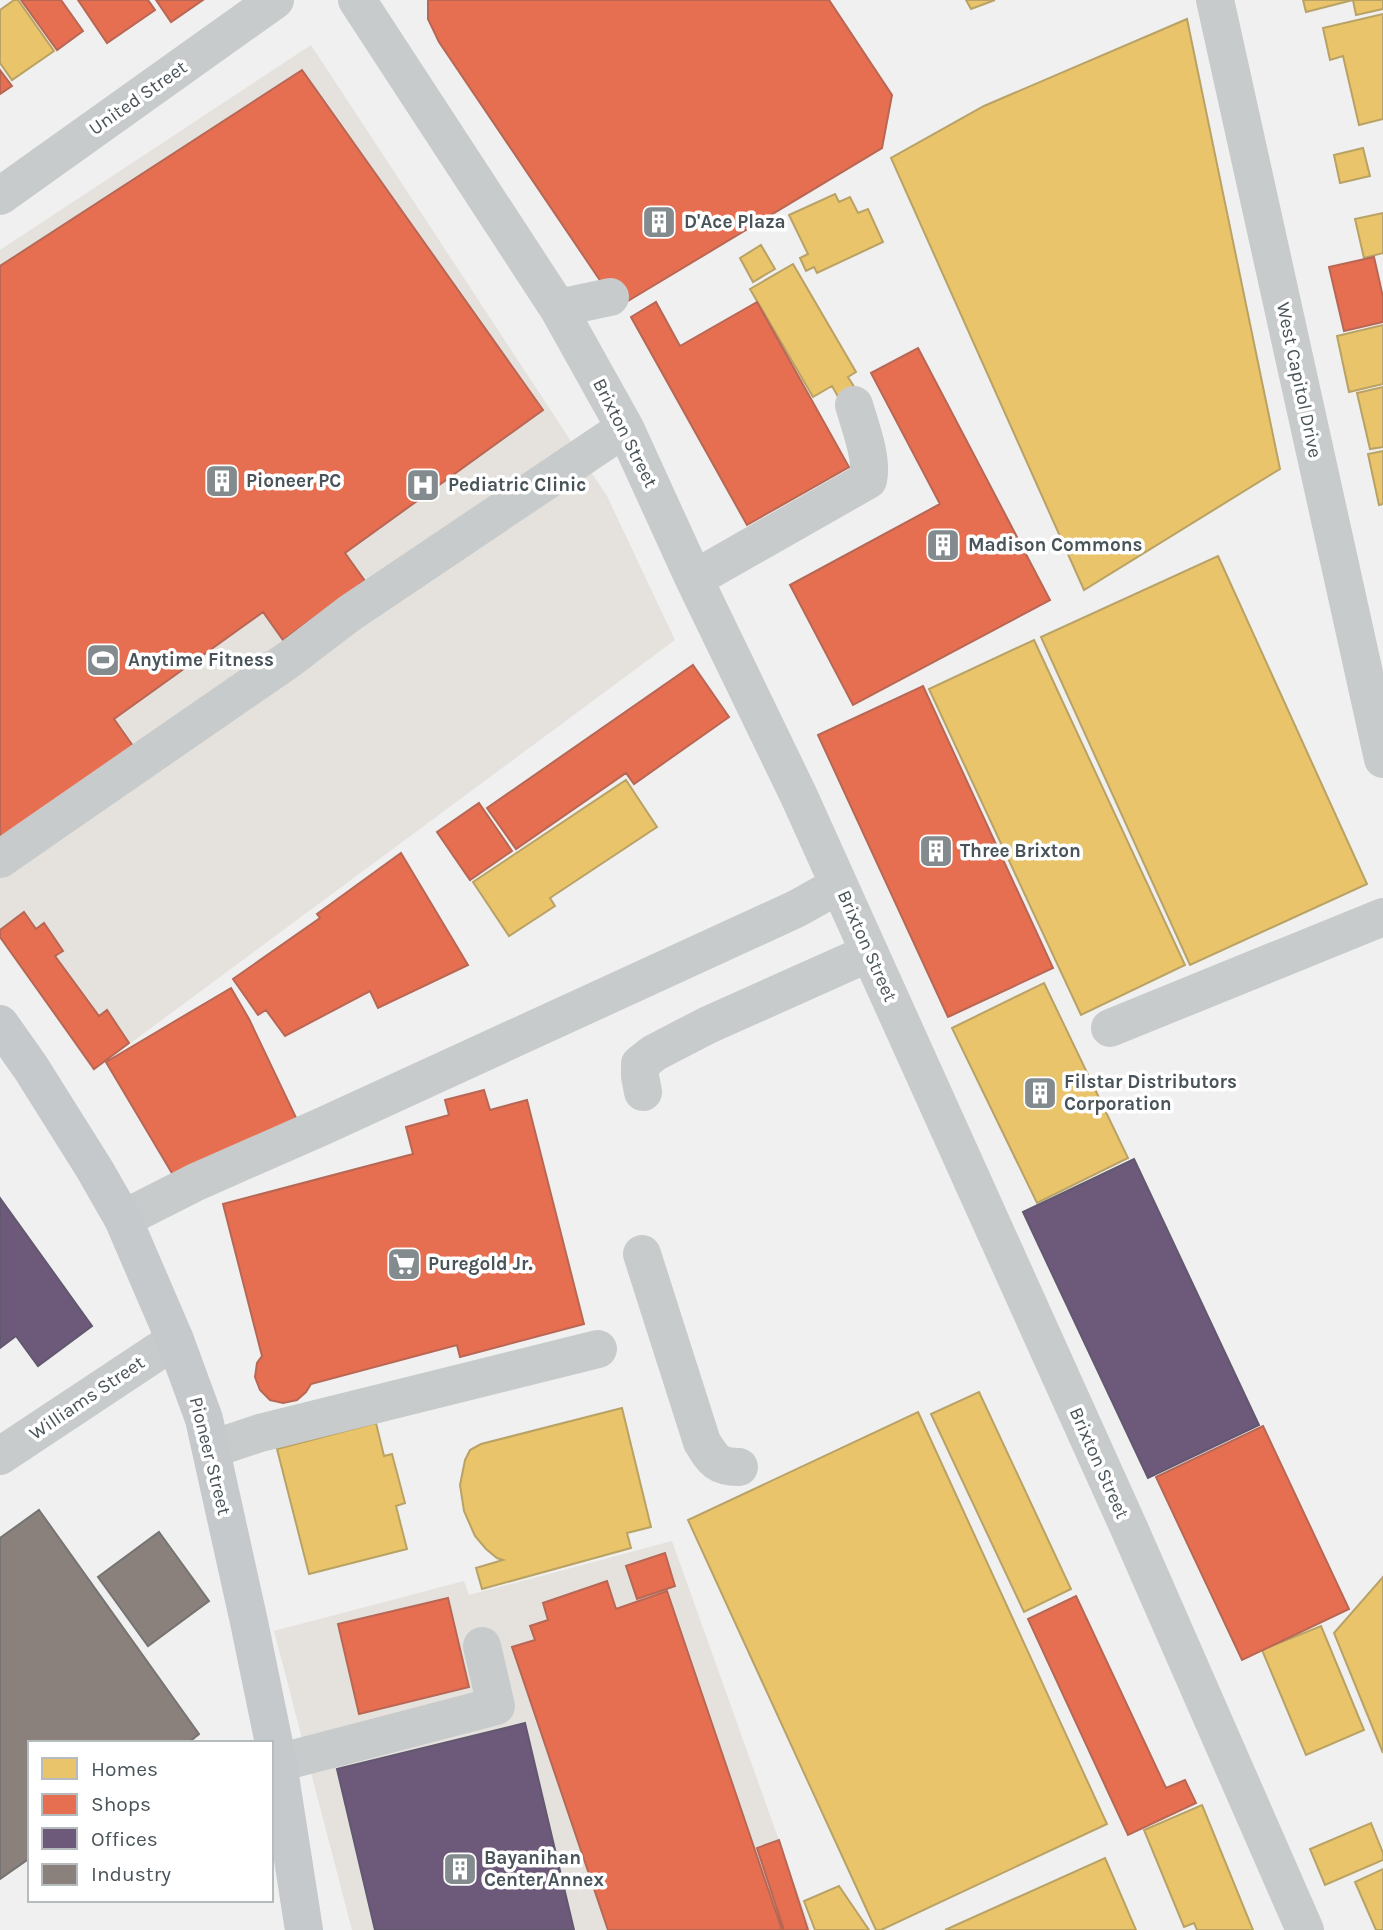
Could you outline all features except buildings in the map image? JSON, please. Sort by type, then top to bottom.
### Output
[{"type":"main road","name":"Pioneer Street","points":[[0,1024],[88,1158],[123,1219],[175,1340],[204,1419],[278,1763],[304,1930]]},
{"type":"street","name":"United Street","points":[[0,196],[275,0]]},
{"type":"street","name":"Brixton Street","points":[[357,0],[558,308],[625,428],[694,579],[798,794],[1123,1516],[1305,1930]]},
{"type":"street","name":"West Capitol Drive","points":[[1215,0],[1368,622],[1383,759]]},
{"type":"street","points":[[558,308],[610,297]]},
{"type":"street","points":[[694,579],[868,480],[868,460],[854,405]]},
{"type":"street","points":[[0,859],[280,666],[350,613],[625,428]]},
{"type":"street","points":[[123,1219],[196,1182],[709,949],[839,885]]},
{"type":"street","points":[[1110,1028],[1383,917]]},
{"type":"street","points":[[643,1092],[640,1064],[654,1053],[708,1025],[869,953]]},
{"type":"street","points":[[642,1254],[702,1441],[713,1459],[724,1467],[739,1467]]},
{"type":"street","name":"Williams Street","points":[[0,1456],[175,1340]]},
{"type":"street","points":[[212,1449],[273,1430],[598,1349]]},
{"type":"street","points":[[278,1763],[496,1706],[482,1646]]},
{"type":"shaded area","points":[[311,45],[607,496],[675,640],[93,1071],[0,933],[0,250]]},
{"type":"shaded area","points":[[672,1541],[811,1930],[352,1930],[274,1631],[464,1581],[469,1595]]},
{"type":"place","name":"D'Ace Plaza","points":[[659,222]]},
{"type":"place","name":"Pioneer PC","points":[[222,481]]},
{"type":"place","name":"Pediatric Clinic","points":[[423,485]]},
{"type":"place","name":"Madison Commons","points":[[943,545]]},
{"type":"place","name":"Anytime Fitness","points":[[103,660]]},
{"type":"place","name":"Three Brixton","points":[[936,851]]},
{"type":"place","name":"Filstar Distributors Corporation","points":[[1040,1093]]},
{"type":"place","name":"Puregold Jr.","points":[[404,1264]]},
{"type":"place","name":"Bayanihan Center Annex","points":[[460,1869]]}]
